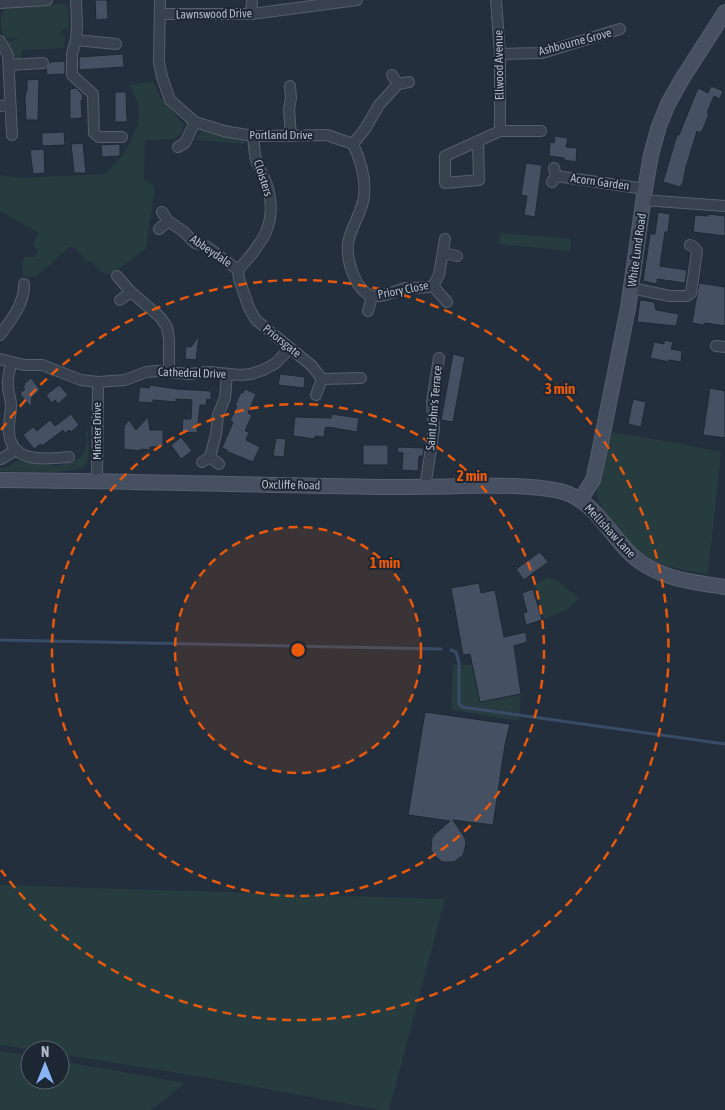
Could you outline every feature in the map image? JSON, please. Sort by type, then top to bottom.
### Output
[{"type":"main road","name":"White Lund Road","points":[[580,500],[593,480],[631,288],[651,155],[668,104],[725,12]]},
{"type":"main road","name":"Oxcliffe Road","points":[[0,480],[97,480],[425,487],[506,485],[556,490],[572,495],[580,500]]},
{"type":"main road","name":"Mellishaw Lane","points":[[580,500],[596,513],[624,547],[644,565],[678,579],[725,587]]},
{"type":"street","points":[[0,3],[47,0]]},
{"type":"street","points":[[76,0],[77,25],[76,40],[72,54],[72,75],[93,94],[94,133],[99,137],[122,137]]},
{"type":"street","name":"Portland Drive","points":[[160,0],[159,62],[162,77],[170,100],[195,122],[224,131],[253,136],[327,135],[353,144]]},
{"type":"street","points":[[251,14],[252,0]]},
{"type":"street","name":"Lawnswood Drive","points":[[160,14],[251,14],[357,0]]},
{"type":"street","name":"Ellwood Avenue","points":[[496,0],[500,54],[500,131]]},
{"type":"street","name":"Ashbourne Grove","points":[[500,54],[542,52],[620,29]]},
{"type":"street","points":[[76,40],[116,44]]},
{"type":"street","points":[[0,41],[8,55],[9,64],[5,105],[12,135]]},
{"type":"street","points":[[9,64],[43,63]]},
{"type":"street","points":[[392,75],[398,84]]},
{"type":"street","points":[[288,82],[291,98],[288,109],[291,136]]},
{"type":"street","points":[[353,144],[366,129],[378,105],[398,84],[409,82]]},
{"type":"street","points":[[183,146],[195,122]]},
{"type":"street","points":[[478,141],[479,180],[445,183],[444,156],[500,131],[540,131]]},
{"type":"street","name":"Cloisters","points":[[238,270],[264,238],[270,220],[271,201],[256,159],[253,136]]},
{"type":"street","name":"Priory Close","points":[[353,144],[359,157],[365,193],[363,206],[356,217],[348,244],[349,259],[356,282],[362,289],[372,296],[380,296],[407,288],[421,289],[433,286],[439,275],[446,239]]},
{"type":"street","name":"Acorn Garden","points":[[554,175],[644,194],[725,206]]},
{"type":"street","name":"Abbeydale","points":[[159,229],[165,216],[195,243],[206,246],[238,270]]},
{"type":"street","points":[[631,288],[675,297],[687,296],[691,293],[696,251],[694,247],[690,246]]},
{"type":"street","points":[[443,253],[457,256]]},
{"type":"street","name":"Priorsgate","points":[[238,270],[239,279],[249,308],[256,320],[312,366],[322,379]]},
{"type":"street","points":[[117,276],[131,292],[160,317],[167,327],[169,372]]},
{"type":"street","points":[[0,335],[11,321],[24,294],[24,284]]},
{"type":"street","points":[[433,286],[443,301]]},
{"type":"street","points":[[120,300],[131,292]]},
{"type":"street","points":[[368,311],[372,296]]},
{"type":"street","name":"Cathedral Drive","points":[[0,359],[11,363],[42,365],[81,380],[98,382],[125,380],[146,372],[251,374],[276,363],[290,348]]},
{"type":"street","name":"Saint John's Terrace","points":[[425,487],[434,429],[432,402],[439,358]]},
{"type":"street","points":[[11,363],[8,383],[11,404],[9,427],[10,436],[16,450],[22,455],[31,458],[63,455]]},
{"type":"street","points":[[220,464],[206,460],[216,434],[218,415],[225,398],[227,374]]},
{"type":"street","points":[[316,395],[322,379],[355,376]]},
{"type":"street","name":"Minster Drive","points":[[97,480],[98,382]]},
{"type":"street","points":[[1,459],[16,450]]},
{"type":"green space","points":[[65,4],[68,7],[69,29],[61,29],[61,35],[65,36],[64,48],[22,50],[21,60],[15,59],[8,42],[17,39],[17,37],[11,39],[4,37],[1,26],[4,8]]},
{"type":"green space","points":[[153,81],[160,97],[184,125],[181,134],[175,139],[145,140],[144,179],[155,187],[146,248],[111,275],[101,272],[91,261],[88,263],[75,248],[69,247],[37,276],[23,276],[23,260],[25,257],[35,257],[38,251],[33,244],[39,233],[0,211],[0,175],[19,178],[105,174],[124,154],[138,124],[139,107],[130,85]]},
{"type":"green space","points":[[202,131],[245,141],[245,144],[195,140]]},
{"type":"green space","points":[[500,233],[571,239],[570,251],[499,244]]},
{"type":"green space","points":[[88,430],[88,458],[85,465],[80,468],[59,472],[0,471],[0,467],[5,468],[18,461],[44,465],[71,463],[84,452],[87,442],[85,433]]},
{"type":"green space","points":[[610,432],[721,452],[708,574],[676,568],[653,560],[633,545],[602,507],[597,497],[597,491]]},
{"type":"green space","points":[[546,578],[556,580],[579,598],[567,610],[544,619],[535,585]]},
{"type":"green space","points":[[453,665],[472,665],[480,702],[521,694],[519,721],[454,710],[451,706]]},
{"type":"green space","points":[[0,885],[445,899],[389,1110],[380,1110],[197,1076],[70,1056],[70,1040],[20,1040],[20,1048],[0,1045]]},
{"type":"green space","points":[[0,1051],[20,1054],[20,1090],[70,1090],[70,1063],[185,1083],[151,1110],[0,1110]]},
{"type":"building","points":[[95,0],[107,0],[108,19],[96,20]]},
{"type":"building","points":[[123,54],[124,67],[79,70],[79,57]]},
{"type":"building","points":[[65,61],[65,74],[47,75],[46,69],[50,62]]},
{"type":"building","points":[[39,79],[38,120],[26,120],[25,98],[27,80]]},
{"type":"building","points":[[711,86],[723,91],[720,99],[714,96],[703,129],[700,133],[697,131],[683,183],[680,187],[663,182],[677,135],[679,135],[698,88],[708,93]]},
{"type":"building","points":[[76,88],[82,94],[82,118],[70,119],[70,89]]},
{"type":"building","points":[[115,92],[126,92],[127,122],[115,122]]},
{"type":"building","points":[[64,132],[65,145],[42,146],[42,133]]},
{"type":"building","points":[[555,136],[568,138],[566,147],[577,148],[576,162],[549,156],[550,142],[554,143]]},
{"type":"building","points":[[83,143],[86,173],[74,173],[71,144]]},
{"type":"building","points":[[120,144],[120,156],[102,157],[101,145]]},
{"type":"building","points":[[44,149],[45,173],[33,174],[30,150]]},
{"type":"building","points":[[526,163],[542,165],[535,217],[524,215],[527,196],[521,195]]},
{"type":"building","points":[[658,212],[670,214],[668,232],[665,232],[660,266],[687,270],[685,283],[657,279],[657,284],[643,281],[650,234],[655,234]]},
{"type":"building","points":[[708,214],[725,216],[725,236],[693,232],[695,215],[708,216]]},
{"type":"building","points":[[699,283],[725,287],[725,326],[692,323]]},
{"type":"building","points":[[640,300],[654,302],[656,310],[679,314],[676,326],[637,322]]},
{"type":"building","points":[[199,336],[196,360],[185,359],[186,346],[191,347]]},
{"type":"building","points":[[664,340],[673,342],[671,349],[682,351],[681,362],[669,360],[669,362],[650,358],[654,342],[664,344]]},
{"type":"building","points":[[453,354],[465,357],[453,422],[441,420]]},
{"type":"building","points":[[280,374],[305,377],[304,388],[278,385]]},
{"type":"building","points":[[31,378],[40,390],[32,397],[31,407],[20,394],[25,389],[23,387],[24,384]]},
{"type":"building","points":[[59,385],[68,395],[58,404],[55,400],[52,403],[46,395]]},
{"type":"building","points":[[150,385],[211,391],[211,400],[207,399],[206,405],[200,405],[197,433],[182,432],[183,419],[191,419],[192,400],[176,399],[176,402],[153,400],[153,403],[138,402],[140,387],[149,388]]},
{"type":"building","points":[[710,388],[725,391],[725,438],[703,435]]},
{"type":"building","points":[[245,389],[256,394],[248,413],[252,415],[245,431],[249,432],[246,440],[260,447],[253,462],[222,448],[233,422],[230,421],[237,406],[235,405],[241,392],[243,393]]},
{"type":"building","points":[[633,399],[646,402],[641,427],[628,424]]},
{"type":"building","points":[[71,414],[79,425],[71,432],[69,430],[65,433],[63,430],[42,446],[41,444],[34,449],[23,435],[33,427],[37,431],[50,420],[55,426]]},
{"type":"building","points":[[332,414],[359,418],[357,432],[328,427],[325,428],[324,437],[315,436],[315,439],[293,436],[295,417],[331,418]]},
{"type":"building","points":[[148,417],[150,430],[163,430],[163,447],[150,447],[150,450],[141,449],[141,451],[124,449],[124,426],[129,420],[136,430]]},
{"type":"building","points":[[181,437],[192,451],[181,459],[171,445]]},
{"type":"building","points":[[276,438],[286,439],[284,457],[273,456]]},
{"type":"building","points":[[363,445],[388,445],[388,465],[363,465]]},
{"type":"building","points":[[398,447],[424,448],[423,456],[419,456],[418,471],[402,470],[403,453],[397,452]]},
{"type":"building","points":[[540,552],[548,562],[524,580],[516,569]]},
{"type":"building","points":[[479,583],[481,593],[495,590],[504,637],[526,632],[527,642],[514,646],[521,694],[480,702],[470,654],[463,655],[451,588]]},
{"type":"building","points":[[533,589],[542,620],[526,625],[523,613],[527,612],[522,593]]},
{"type":"building","points":[[425,712],[510,724],[493,825],[453,820],[465,838],[466,844],[463,855],[454,862],[442,862],[431,850],[432,838],[450,821],[408,815]]},
{"type":"waterway","points":[[0,640],[441,649]]},
{"type":"waterway","points":[[451,650],[456,652],[459,663],[459,704],[462,707],[725,744]]}]
